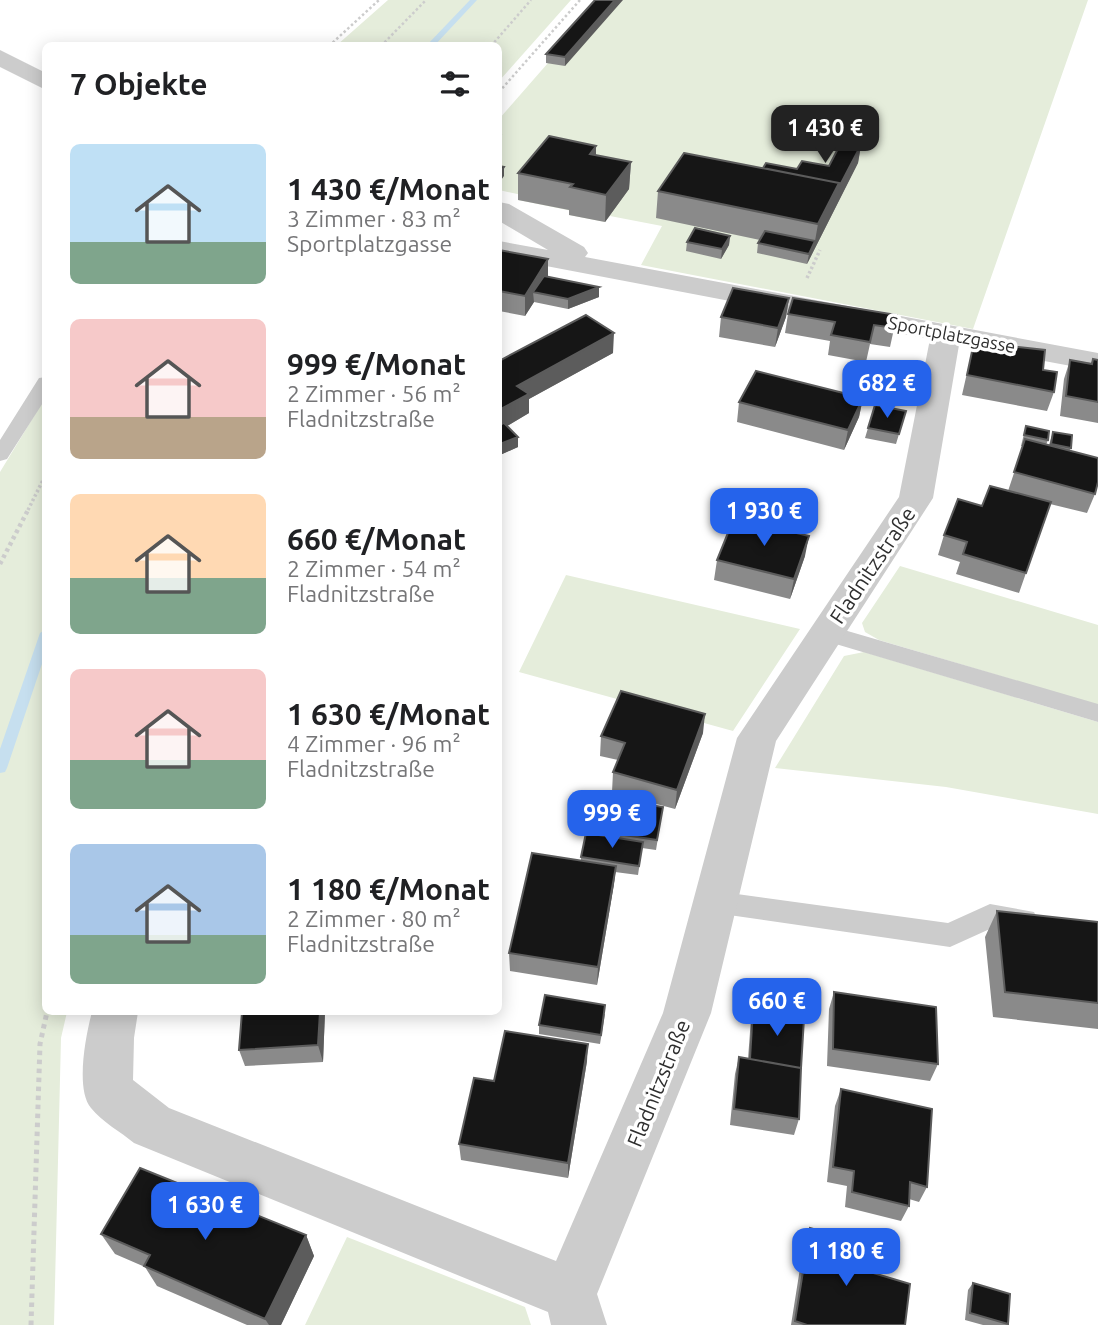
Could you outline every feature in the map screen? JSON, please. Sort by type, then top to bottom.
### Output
[{"type":"street","points":[[0,57],[42,81]]},
{"type":"street","name":"Sportplatzgasse","points":[[502,212],[600,268]]},
{"type":"street","name":"Sportplatzgasse","points":[[502,249],[1098,362]]},
{"type":"street","name":"Fladnitzstraße","points":[[114,1015],[110,1038],[108,1091],[152,1126],[575,1310],[687,1013],[757,738],[916,498],[946,333]]},
{"type":"lane","points":[[0,455],[42,388]]},
{"type":"lane","points":[[827,633],[1098,713]]},
{"type":"lane","points":[[715,902],[950,935],[990,916],[1044,922]]},
{"type":"path","points":[[333,42],[379,0]]},
{"type":"path","points":[[385,42],[426,0]]},
{"type":"path","points":[[494,42],[531,0]]},
{"type":"path","points":[[502,89],[580,0]]},
{"type":"path","points":[[0,564],[42,482]]},
{"type":"path","points":[[31,1325],[40,1044],[46,1015]]},
{"type":"green space","points":[[388,0],[571,0],[502,78],[502,42],[340,42]]},
{"type":"green space","points":[[603,0],[1088,0],[973,329],[641,265],[662,226],[610,216],[605,222],[569,215],[572,211],[518,200],[522,195],[502,191],[502,116]]},
{"type":"green space","points":[[42,403],[42,1015],[66,1015],[61,1038],[54,1325],[0,1325],[0,472]]},
{"type":"green space","points":[[900,566],[1098,625],[1098,705],[879,640],[865,632],[862,623]]},
{"type":"green space","points":[[566,575],[800,629],[733,731],[519,672]]},
{"type":"green space","points":[[864,652],[1098,722],[1098,814],[946,787],[775,768],[844,656]]},
{"type":"green space","points":[[347,1237],[525,1307],[531,1325],[305,1325]]},
{"type":"building","points":[[595,0],[615,0],[565,57],[546,54]]},
{"type":"building","points":[[549,136],[596,146],[590,154],[631,162],[606,195],[570,187],[573,184],[518,173]]},
{"type":"building","points":[[842,141],[861,145],[837,191],[839,183],[763,168],[766,163],[797,169],[802,161],[829,166]]},
{"type":"building","points":[[684,153],[839,183],[818,224],[658,191]]},
{"type":"building","points":[[695,228],[730,236],[722,249],[687,242]]},
{"type":"building","points":[[765,231],[815,241],[809,254],[758,243]]},
{"type":"building","points":[[502,251],[548,259],[525,296],[502,292]]},
{"type":"building","points":[[544,276],[599,287],[568,299],[533,292]]},
{"type":"building","points":[[733,288],[789,298],[778,328],[721,317]]},
{"type":"building","points":[[793,298],[897,315],[895,328],[874,325],[870,342],[831,335],[835,322],[788,314]]},
{"type":"building","points":[[586,315],[614,333],[517,386],[529,394],[502,408],[502,359]]},
{"type":"building","points":[[974,342],[1045,350],[1043,370],[1057,372],[1054,392],[967,375]]},
{"type":"building","points":[[1093,359],[1098,360],[1098,402],[1066,396],[1070,360],[1092,364]]},
{"type":"building","points":[[756,371],[863,398],[848,430],[739,402]]},
{"type":"building","points":[[875,405],[906,411],[899,434],[868,428]]},
{"type":"building","points":[[504,423],[518,437],[502,443]]},
{"type":"building","points":[[1026,426],[1049,431],[1048,440],[1024,435]]},
{"type":"building","points":[[1053,432],[1072,435],[1071,448],[1051,444]]},
{"type":"building","points":[[1025,439],[1098,458],[1095,494],[1014,472]]},
{"type":"building","points":[[990,486],[1051,502],[1026,573],[963,554],[967,542],[944,535],[958,499],[982,506]]},
{"type":"building","points":[[734,518],[809,536],[794,579],[717,560]]},
{"type":"building","points":[[621,691],[705,714],[677,790],[613,772],[625,743],[601,736]]},
{"type":"building","points":[[617,800],[663,807],[657,840],[611,833]]},
{"type":"building","points":[[586,833],[643,842],[639,866],[581,857]]},
{"type":"building","points":[[532,853],[616,866],[598,967],[509,953]]},
{"type":"building","points":[[997,911],[1098,922],[1098,1003],[1005,992]]},
{"type":"building","points":[[834,992],[936,1007],[938,1064],[833,1049]]},
{"type":"building","points":[[545,995],[605,1005],[601,1035],[539,1025]]},
{"type":"building","points":[[753,1009],[804,1018],[801,1068],[750,1059]]},
{"type":"building","points":[[242,1015],[320,1015],[318,1045],[239,1050]]},
{"type":"building","points":[[505,1031],[588,1044],[568,1163],[459,1144],[474,1078],[494,1081]]},
{"type":"building","points":[[739,1057],[801,1068],[799,1119],[734,1109]]},
{"type":"building","points":[[841,1089],[932,1109],[927,1187],[910,1182],[909,1206],[852,1192],[854,1171],[833,1167]]},
{"type":"building","points":[[140,1168],[306,1235],[265,1319],[144,1266],[150,1255],[101,1234]]},
{"type":"building","points":[[810,1228],[854,1241],[850,1266],[910,1284],[905,1325],[807,1325],[795,1321]]},
{"type":"building","points":[[973,1283],[1010,1294],[1008,1324],[970,1313]]},
{"type":"waterway","points":[[433,42],[474,0]]},
{"type":"waterway","points":[[0,768],[42,645]]}]
